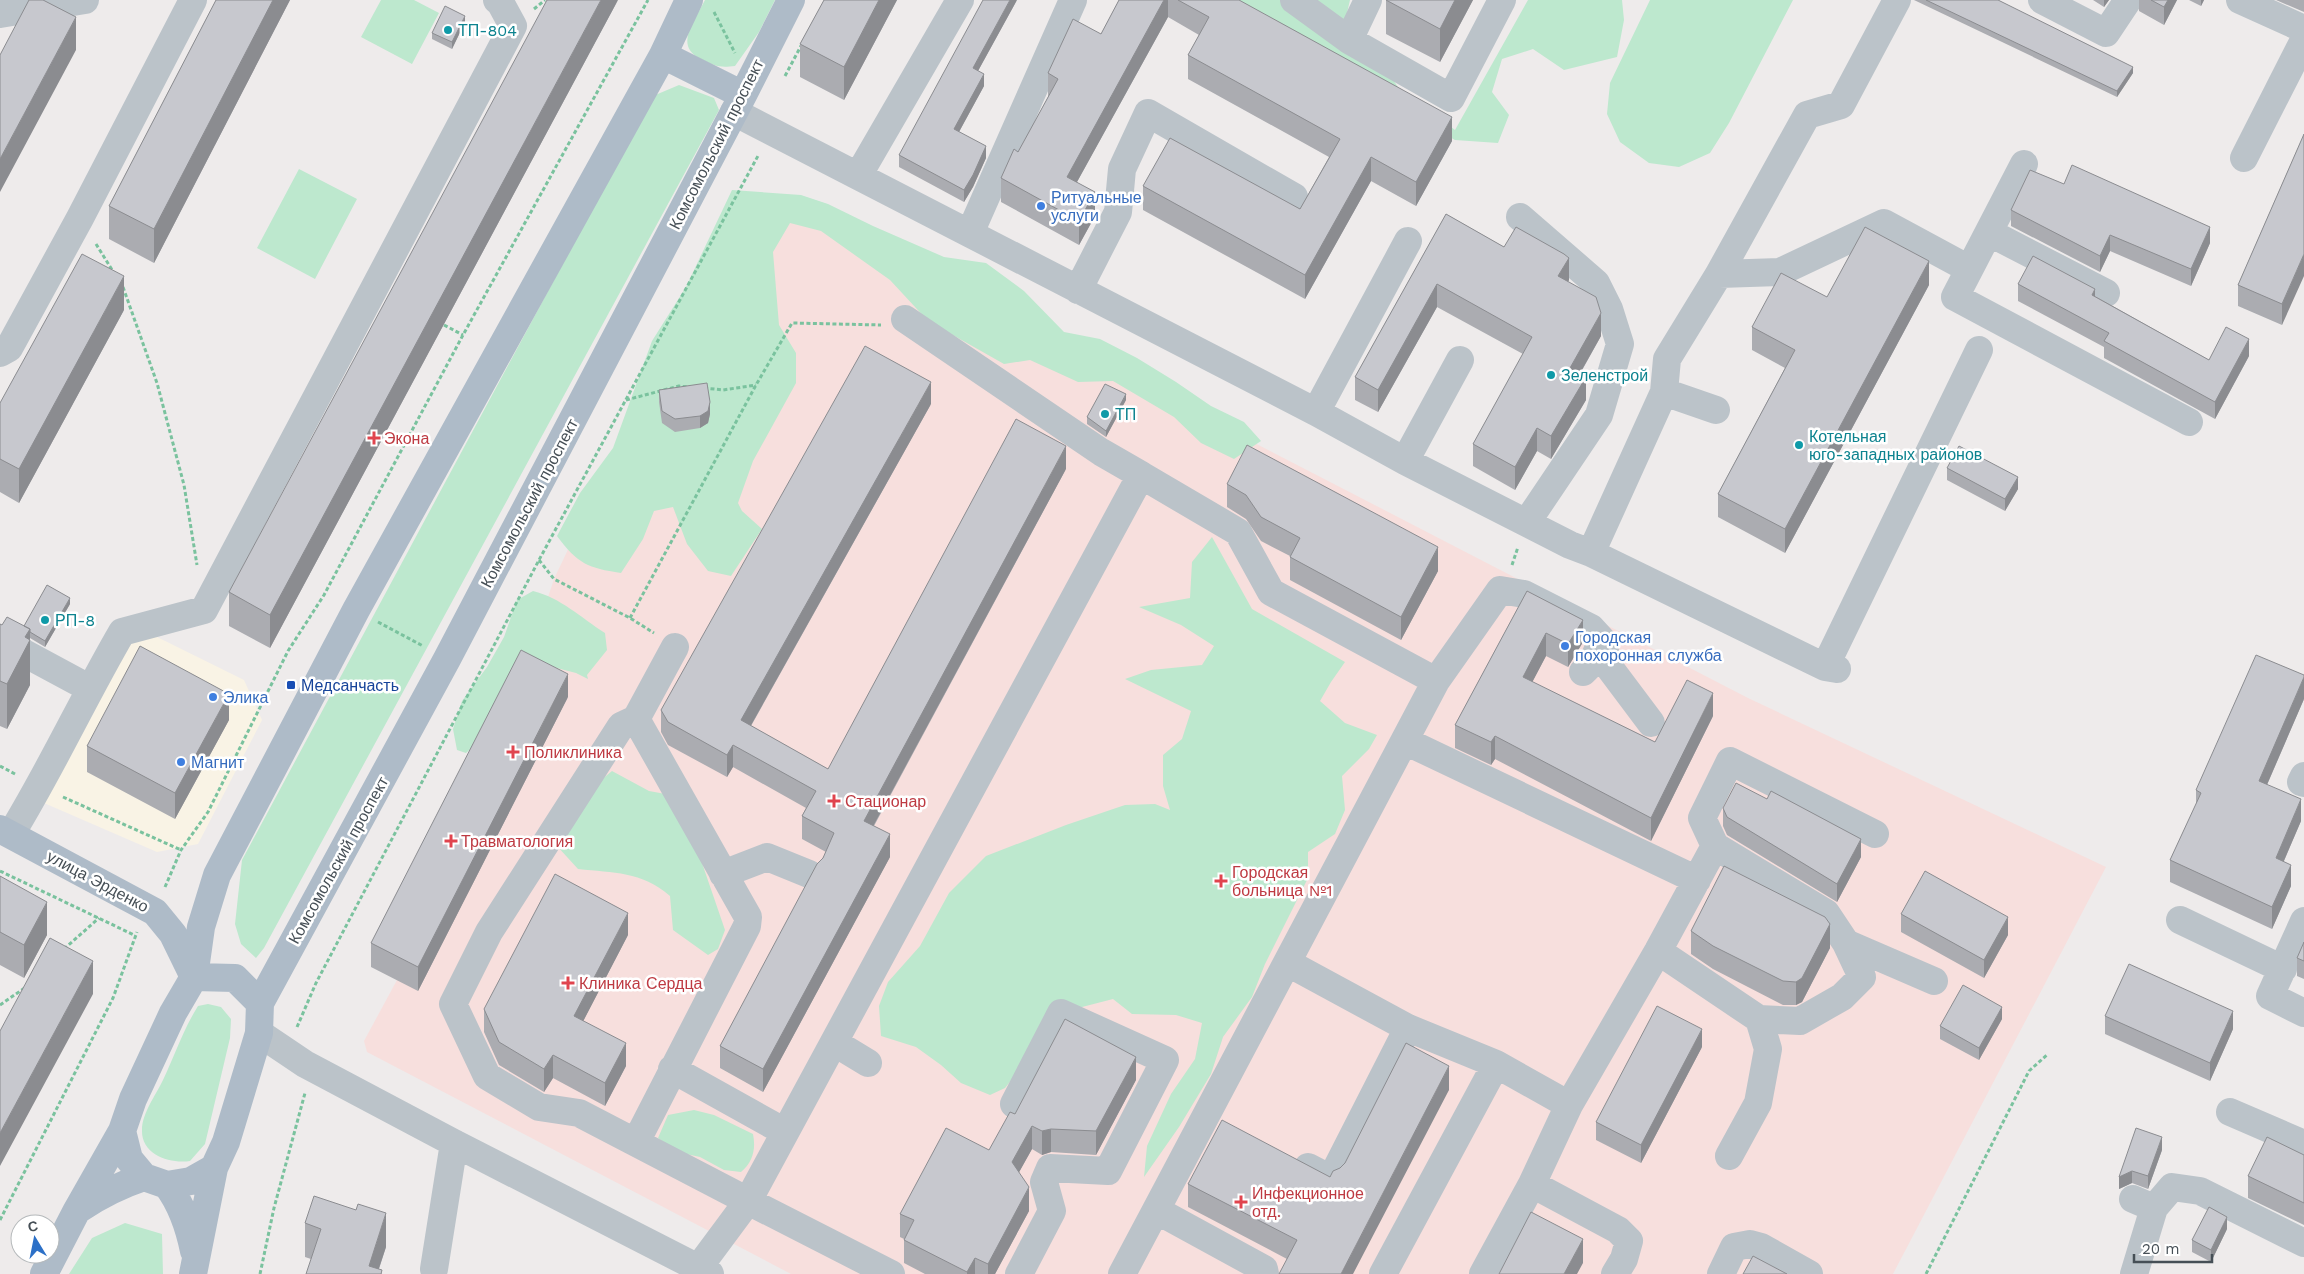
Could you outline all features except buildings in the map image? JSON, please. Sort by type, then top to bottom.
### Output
[{"type":"main road","points":[[44,1274],[76,1212],[122,1132],[133,1099],[172,1013],[194,976],[201,927],[217,875],[356,610],[663,55],[689,0]]},
{"type":"main road","name":"Комсомольский проспект","points":[[194,1267],[214,1168],[226,1142],[260,1033],[260,1003],[447,659],[791,0]]},
{"type":"main road","points":[[663,55],[738,104]]},
{"type":"main road","name":"улица Эрденко","points":[[5,832],[155,912],[173,934],[194,976]]},
{"type":"main road","points":[[194,976],[235,978],[260,1003]]},
{"type":"main road","points":[[122,1132],[129,1159],[178,1200],[188,1226],[194,1267]]},
{"type":"main road","points":[[76,1212],[99,1195],[123,1184],[156,1181],[192,1181],[214,1168]]},
{"type":"lane","points":[[0,14],[85,0]]},
{"type":"lane","points":[[0,353],[9,348],[80,218],[193,0]]},
{"type":"lane","points":[[5,832],[40,787],[89,688],[122,632],[204,610],[513,26],[500,2],[497,0]]},
{"type":"lane","points":[[858,176],[960,0]]},
{"type":"lane","points":[[970,233],[1073,0]]},
{"type":"lane","points":[[1294,0],[1349,40],[1451,98],[1502,0]]},
{"type":"lane","points":[[1349,40],[1368,0]]},
{"type":"lane","points":[[1591,554],[1664,392],[1667,359],[1718,274],[1807,115],[1841,105],[1897,0]]},
{"type":"lane","points":[[2042,0],[2106,33],[2128,0]]},
{"type":"lane","points":[[2240,0],[2304,29]]},
{"type":"lane","points":[[2244,158],[2304,40]]},
{"type":"lane","points":[[738,104],[771,131],[1316,412],[1405,461],[1570,545],[1831,668],[1980,350]]},
{"type":"lane","points":[[1078,290],[1118,212],[1122,169],[1148,113],[1294,197]]},
{"type":"lane","points":[[2024,164],[1990,233],[1955,297],[2189,422]]},
{"type":"lane","points":[[1520,217],[1596,283],[1609,309],[1620,344],[1599,415],[1527,522]]},
{"type":"lane","points":[[1718,274],[1780,272],[1884,223],[1969,269]]},
{"type":"lane","points":[[1990,233],[2106,293]]},
{"type":"lane","points":[[1316,412],[1408,241]]},
{"type":"lane","points":[[905,319],[1101,452],[1238,532],[1271,592],[1436,681]]},
{"type":"lane","points":[[1405,461],[1460,360]]},
{"type":"lane","points":[[1664,392],[1716,410]]},
{"type":"lane","points":[[260,1033],[305,1064],[454,1143],[704,1271],[748,1201],[835,1043],[1141,475]]},
{"type":"lane","points":[[1122,1274],[1436,681],[1500,590],[1524,594],[1591,628],[1602,640],[1609,667],[1651,723]]},
{"type":"lane","points":[[0,640],[89,688]]},
{"type":"lane","points":[[1583,672],[1592,663],[1602,640]]},
{"type":"lane","points":[[675,646],[636,719],[621,726],[489,932],[453,1004],[487,1076],[539,1107],[579,1113],[891,1274]]},
{"type":"lane","points":[[636,719],[748,917],[746,926],[636,1142]]},
{"type":"lane","points":[[1405,741],[1696,880]]},
{"type":"lane","points":[[1658,951],[1759,1020],[1800,1021],[1842,997],[1862,977],[1846,944],[1826,912],[1715,846],[1702,818],[1730,761],[1875,834]]},
{"type":"lane","points":[[2304,776],[2301,782],[2304,783]]},
{"type":"lane","points":[[1483,1274],[1532,1184],[1569,1105],[1658,951],[1715,846]]},
{"type":"lane","points":[[723,874],[767,857],[809,874]]},
{"type":"lane","points":[[2180,920],[2283,968]]},
{"type":"lane","points":[[2304,921],[2270,996],[2304,1013]]},
{"type":"lane","points":[[1846,944],[1934,981]]},
{"type":"lane","points":[[1288,963],[1408,1028],[1496,1064],[1569,1105]]},
{"type":"lane","points":[[1014,1104],[1061,1013],[1165,1060],[1108,1170],[1050,1168],[1044,1182],[1052,1211],[1019,1274]]},
{"type":"lane","points":[[1729,1156],[1758,1103],[1768,1049],[1759,1020]]},
{"type":"lane","points":[[1289,1157],[1331,1179],[1408,1028]]},
{"type":"lane","points":[[835,1043],[868,1063]]},
{"type":"lane","points":[[1383,1274],[1496,1064]]},
{"type":"lane","points":[[672,1069],[785,1132]]},
{"type":"lane","points":[[2230,1112],[2304,1144]]},
{"type":"lane","points":[[1207,1114],[1232,1127]]},
{"type":"lane","points":[[434,1269],[454,1143]]},
{"type":"lane","points":[[1532,1184],[1618,1230],[1628,1241],[1624,1259],[1615,1274]]},
{"type":"lane","points":[[2134,1274],[2144,1203],[2172,1187],[2200,1191],[2304,1243]]},
{"type":"lane","points":[[1156,1210],[1264,1269],[1265,1274]]},
{"type":"lane","points":[[1721,1274],[1734,1247],[1750,1244],[1761,1247],[1809,1274]]},
{"type":"path","points":[[0,1220],[113,998],[134,935],[155,912],[181,850],[208,812],[288,651],[324,595],[463,335],[648,0]]},
{"type":"path","points":[[782,83],[803,41]]},
{"type":"path","points":[[260,1274],[274,1208],[305,1092],[305,1064],[297,1026],[316,983],[539,560],[771,131]]},
{"type":"path","points":[[80,218],[115,275]]},
{"type":"path","points":[[120,283],[125,291],[157,383],[184,485],[204,610]]},
{"type":"path","points":[[630,618],[756,385],[792,323],[885,326],[905,319]]},
{"type":"path","points":[[444,325],[463,335]]},
{"type":"path","points":[[626,400],[679,386],[723,390],[756,385]]},
{"type":"path","points":[[1500,590],[1508,576],[1527,522]]},
{"type":"path","points":[[539,560],[554,578],[630,618],[675,646]]},
{"type":"path","points":[[324,595],[447,659],[479,673]]},
{"type":"path","points":[[0,766],[40,787],[181,850]]},
{"type":"path","points":[[0,871],[134,935]]},
{"type":"path","points":[[57,955],[99,918]]},
{"type":"path","points":[[0,1005],[29,985]]},
{"type":"path","points":[[1926,1274],[2028,1070],[2048,1054]]},
{"type":"shaded area","points":[[775,195],[1748,698],[2106,867],[1893,1274],[791,1274],[367,1052],[364,1041],[397,980],[418,990],[554,579],[641,396]]},
{"type":"shaded area","points":[[149,633],[244,680],[262,720],[198,844],[157,852],[44,803],[114,642]]},
{"type":"green space","points":[[381,0],[414,0],[439,13],[412,64],[361,37]]},
{"type":"green space","points":[[705,0],[775,0],[759,32],[735,66],[717,66],[693,54],[688,47],[689,32]]},
{"type":"green space","points":[[1202,0],[1350,0],[1347,13],[1398,87],[1455,130],[1528,0],[1622,0],[1624,20],[1617,57],[1564,70],[1533,49],[1502,59],[1492,92],[1509,115],[1498,143],[1455,140]]},
{"type":"green space","points":[[1650,0],[1793,0],[1729,123],[1710,153],[1679,167],[1649,163],[1620,142],[1607,114],[1610,83]]},
{"type":"green space","points":[[679,85],[714,98],[719,110],[264,948],[256,958],[241,944],[235,924],[242,860],[653,96]]},
{"type":"green space","points":[[299,169],[357,199],[315,279],[257,248]]},
{"type":"green space","points":[[732,190],[801,195],[828,204],[944,257],[986,263],[1024,291],[1064,332],[1100,339],[1137,358],[1211,406],[1244,422],[1261,441],[1234,459],[1201,443],[1174,417],[1113,381],[1078,382],[1030,360],[1004,364],[928,321],[890,280],[821,231],[790,223],[773,252],[779,325],[796,353],[796,383],[753,461],[738,503],[742,511],[762,529],[731,576],[708,571],[687,544],[673,507],[654,511],[643,539],[621,573],[600,569],[584,563],[571,553],[557,536],[580,493],[613,448],[652,341],[686,287]]},
{"type":"green space","points":[[1212,537],[1252,609],[1345,662],[1320,701],[1345,723],[1377,735],[1369,749],[1342,776],[1345,810],[1335,834],[1308,852],[1308,878],[1265,964],[1252,997],[1223,1037],[1211,1074],[1179,1127],[1144,1177],[1147,1146],[1171,1094],[1195,1059],[1202,1023],[1176,1015],[1132,1014],[1113,999],[1055,1014],[1021,1068],[1005,1088],[990,1095],[961,1083],[941,1065],[916,1047],[881,1036],[879,1006],[888,982],[920,946],[949,893],[986,856],[1066,825],[1125,805],[1155,804],[1170,810],[1163,786],[1163,755],[1182,739],[1191,711],[1125,679],[1151,670],[1202,665],[1214,646],[1181,625],[1139,607],[1190,598],[1192,562]]},
{"type":"green space","points":[[533,591],[553,598],[605,633],[607,650],[587,675],[588,679],[576,673],[545,665],[491,731],[466,753],[457,750],[453,729],[462,701],[487,667],[504,637],[517,600]]},
{"type":"green space","points":[[612,771],[649,791],[671,795],[691,831],[725,930],[718,949],[708,955],[673,930],[670,896],[659,888],[627,875],[578,869],[557,846],[572,804]]},
{"type":"green space","points":[[208,1004],[221,1007],[231,1019],[230,1038],[205,1144],[190,1161],[174,1161],[158,1156],[146,1146],[142,1130],[144,1117],[163,1080],[183,1033],[198,1006]]},
{"type":"green space","points":[[694,1110],[714,1115],[753,1134],[753,1155],[741,1172],[724,1170],[700,1157],[677,1152],[658,1138],[668,1115]]},
{"type":"green space","points":[[125,1223],[162,1234],[163,1274],[69,1274],[92,1238]]},
{"type":"place","name":"ТП-804","points":[[448,30]]},
{"type":"place","name":"Ритуальные услуги","points":[[1041,206]]},
{"type":"place","name":"Зеленстрой","points":[[1551,375]]},
{"type":"place","name":"ТП","points":[[1105,414]]},
{"type":"place","name":"Экона","points":[[374,438]]},
{"type":"place","name":"Котельная юго-западных районов","points":[[1799,445]]},
{"type":"place","name":"РП-8","points":[[45,620]]},
{"type":"place","name":"Городская похоронная служба","points":[[1565,646]]},
{"type":"place","name":"Медсанчасть","points":[[291,685]]},
{"type":"place","name":"Элика","points":[[213,697]]},
{"type":"place","name":"Поликлиника","points":[[513,752]]},
{"type":"place","name":"Магнит","points":[[181,762]]},
{"type":"place","name":"Стационар","points":[[834,801]]},
{"type":"place","name":"Травматология","points":[[451,841]]},
{"type":"place","name":"Городская больница №1","points":[[1221,881]]},
{"type":"place","name":"Клиника Сердца","points":[[568,983]]},
{"type":"place","name":"Инфекционное отд.","points":[[1241,1202]]}]
